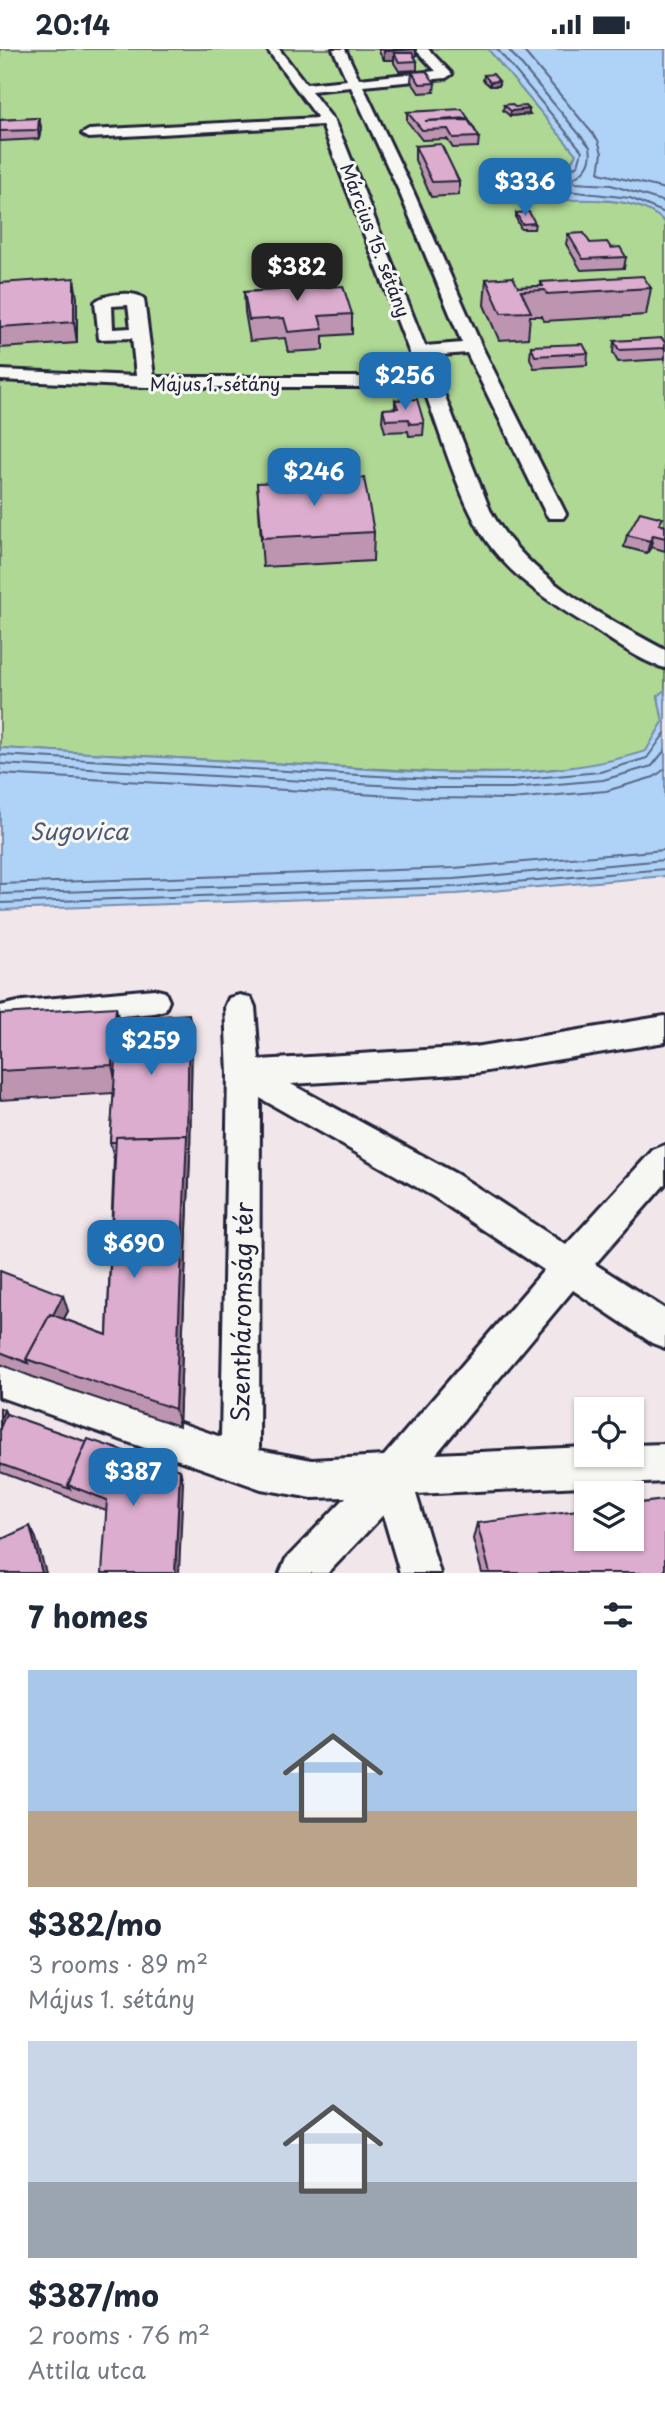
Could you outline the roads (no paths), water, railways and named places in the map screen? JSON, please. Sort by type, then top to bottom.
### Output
[{"type":"street","name":"Március 15. sétány","points":[[273,49],[327,121],[480,510],[495,538],[541,582],[612,631],[665,660]]},
{"type":"street","points":[[339,49],[406,191],[473,347],[556,514]]},
{"type":"street","points":[[301,88],[446,74],[421,49]]},
{"type":"street","points":[[89,134],[327,121]]},
{"type":"street","points":[[140,332],[146,382]]},
{"type":"street","points":[[419,352],[473,347]]},
{"type":"street","name":"Május 1. sétány","points":[[1,377],[146,382],[430,383]]},
{"type":"street","points":[[0,1017],[154,1001]]},
{"type":"street","name":"Szentháromság tér","points":[[240,1007],[243,1074],[240,1463]]},
{"type":"street","points":[[243,1074],[475,1061],[665,1029]]},
{"type":"street","points":[[243,1074],[446,1186],[665,1330]]},
{"type":"street","points":[[300,1573],[392,1477],[569,1268],[665,1160]]},
{"type":"street","points":[[0,1380],[240,1463],[312,1479],[665,1463]]},
{"type":"street","points":[[392,1477],[420,1573]]},
{"type":"water","points":[[488,49],[665,49],[665,222],[644,208],[631,204],[604,200],[565,200],[537,170],[572,161],[576,154]]},
{"type":"water","name":"Sugovica","points":[[665,690],[665,876],[456,894],[0,910],[0,748],[442,773],[525,772],[566,768],[646,751],[663,722],[658,696]]}]
